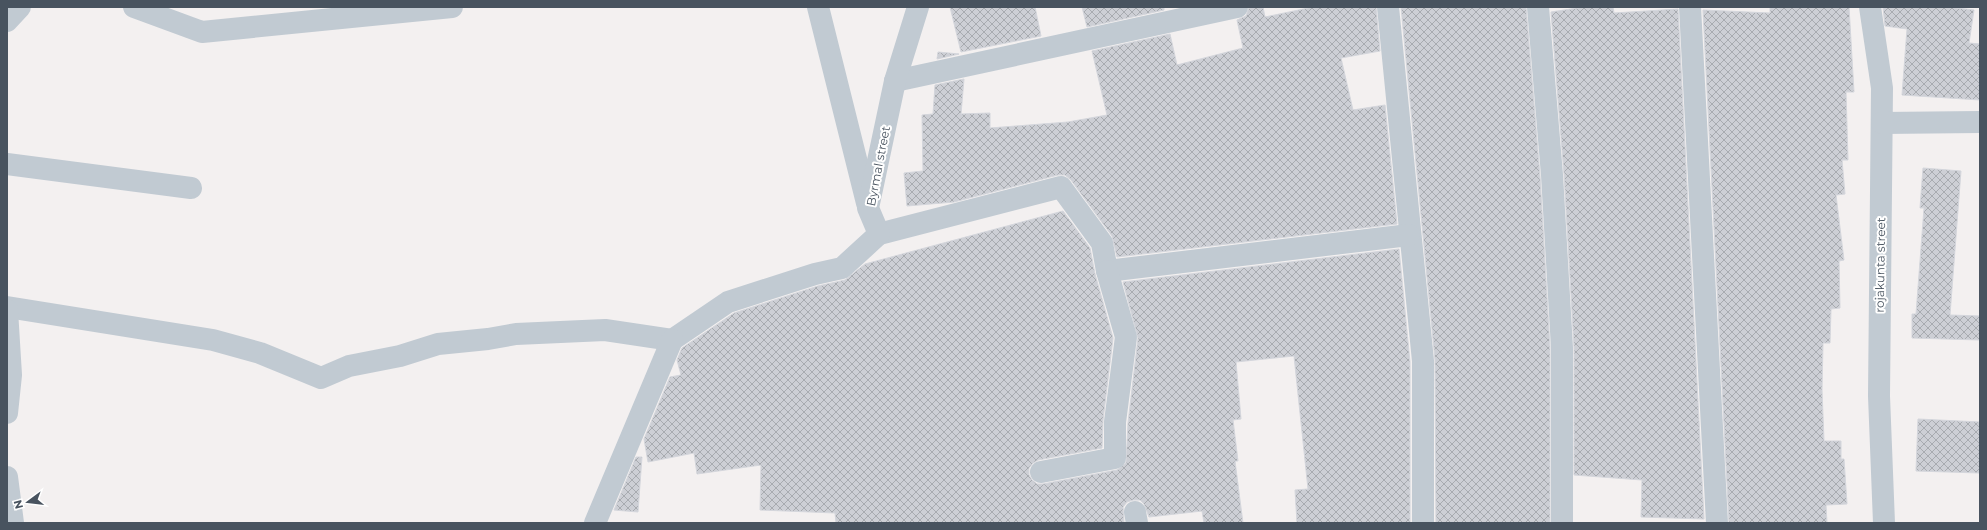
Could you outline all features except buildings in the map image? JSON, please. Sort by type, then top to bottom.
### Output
[{"type":"street","points":[[7,21],[20,7]]},
{"type":"street","points":[[134,7],[202,32],[360,12],[452,7]]},
{"type":"street","points":[[818,7],[868,208]]},
{"type":"street","name":"Byrmal street","points":[[879,234],[868,208],[895,82],[918,7]]},
{"type":"street","points":[[895,82],[1237,7]]},
{"type":"street","points":[[1388,7],[1409,235],[1423,361],[1423,523]]},
{"type":"street","points":[[1538,7],[1552,175],[1562,348],[1562,523]]},
{"type":"street","points":[[1690,7],[1717,523]]},
{"type":"street","name":"rojakunta street","points":[[1870,7],[1882,88],[1879,396],[1884,523]]},
{"type":"street","points":[[1882,123],[1980,122]]},
{"type":"street","points":[[7,164],[191,188]]},
{"type":"street","points":[[595,523],[672,340],[728,302],[815,274],[842,268],[879,234],[1061,187],[1102,243],[1107,271],[1126,337],[1115,422],[1115,458],[1041,472]]},
{"type":"street","points":[[1107,271],[1409,235]]},
{"type":"street","points":[[7,413],[11,375],[7,308],[213,340],[260,353],[321,378],[349,366],[400,356],[438,344],[488,339],[516,334],[605,330],[672,340]]},
{"type":"street","points":[[7,477],[13,523]]}]
